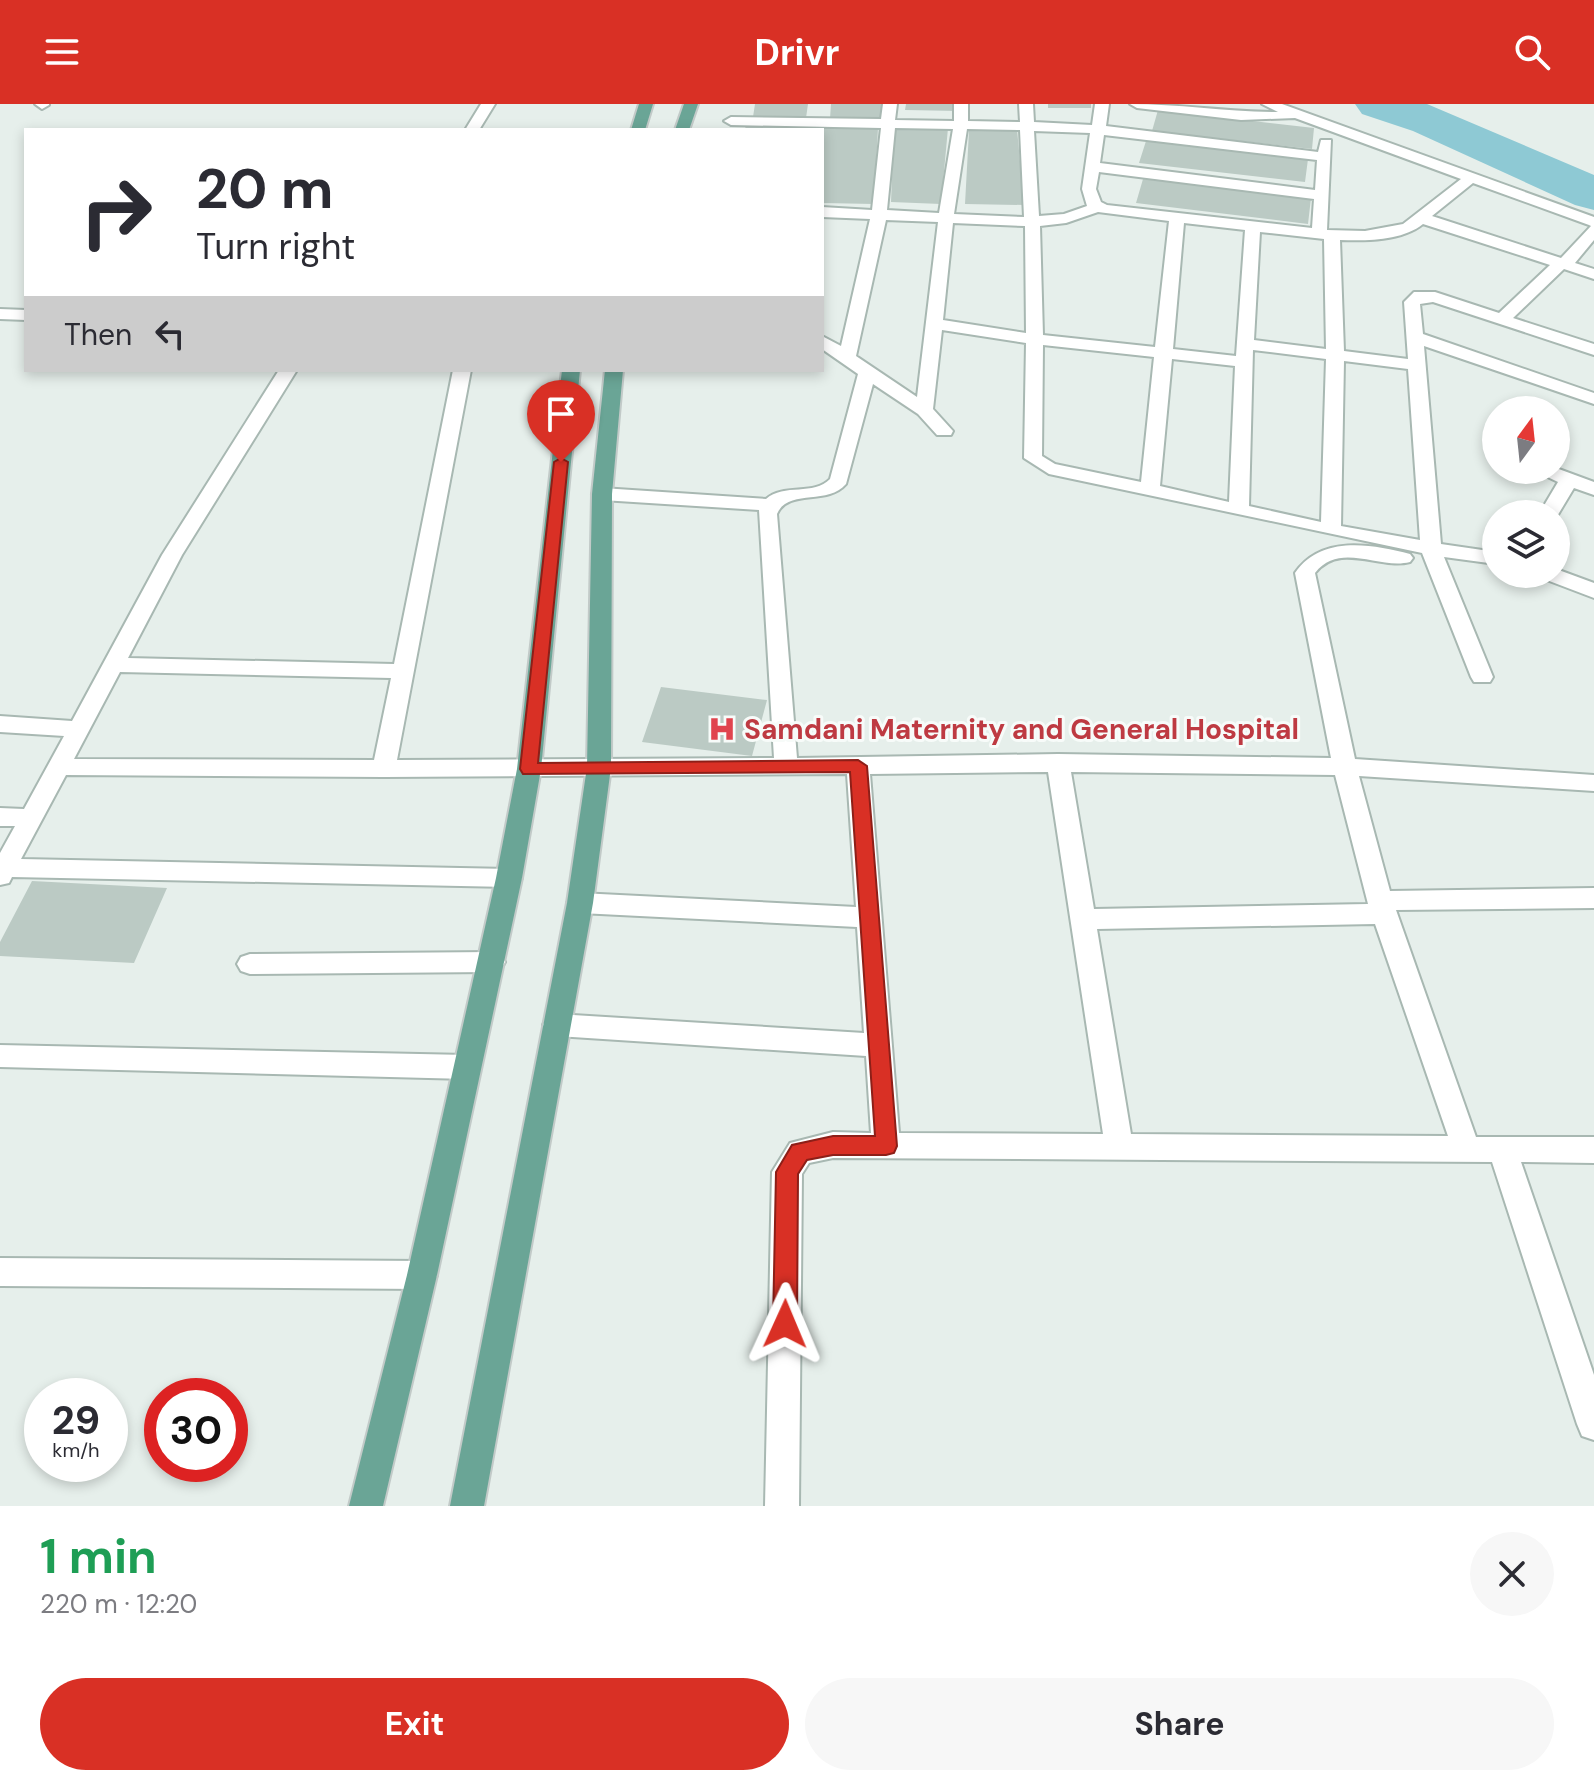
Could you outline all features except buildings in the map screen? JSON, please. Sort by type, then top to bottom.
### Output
[{"type":"main road","points":[[639,128],[646,104]]},
{"type":"main road","points":[[683,128],[691,104]]},
{"type":"main road","points":[[366,1506],[422,1275],[492,962],[529,769],[571,372]]},
{"type":"main road","points":[[467,1506],[580,903],[599,767],[602,494],[614,372]]},
{"type":"street","points":[[473,128],[488,104]]},
{"type":"street","points":[[734,104],[730,126],[814,120],[1027,126],[1098,130],[1325,157]]},
{"type":"street","points":[[847,357],[879,215],[890,104]]},
{"type":"street","points":[[924,410],[946,218],[961,125],[961,104]]},
{"type":"street","points":[[1026,104],[1032,222],[1033,458],[1049,468],[1331,529],[1433,555]]},
{"type":"street","points":[[1098,207],[1092,201],[1089,189],[1102,104]]},
{"type":"street","points":[[1137,104],[1241,116],[1301,115]]},
{"type":"street","points":[[1269,104],[1594,222]]},
{"type":"street","points":[[1327,125],[1322,195],[1335,355],[1331,529]]},
{"type":"street","points":[[1093,167],[1322,195]]},
{"type":"street","points":[[824,212],[1032,222],[1066,218],[1098,207],[1325,234],[1387,234],[1408,228],[1472,177]]},
{"type":"street","points":[[1150,489],[1177,218]]},
{"type":"street","points":[[1421,218],[1594,274]]},
{"type":"street","points":[[1239,509],[1244,353],[1253,226]]},
{"type":"street","points":[[1502,319],[1563,264],[1594,230]]},
{"type":"street","points":[[1482,677],[1433,555],[1412,302],[1420,296],[1452,302],[1594,350]]},
{"type":"street","points":[[0,314],[24,315]]},
{"type":"street","points":[[934,324],[1164,353],[1335,355],[1417,365]]},
{"type":"street","points":[[1415,337],[1594,399]]},
{"type":"street","points":[[824,342],[924,410],[944,431]]},
{"type":"street","points":[[786,767],[767,514],[769,505],[781,496],[829,489],[839,480],[868,371]]},
{"type":"street","points":[[287,372],[172,555],[2,872],[509,878]]},
{"type":"street","points":[[384,769],[462,372]]},
{"type":"street","points":[[1570,480],[1594,489]]},
{"type":"street","points":[[602,494],[769,505]]},
{"type":"street","points":[[1466,1148],[1382,908],[1345,768],[1305,573],[1311,561],[1323,554],[1342,551],[1482,557]]},
{"type":"street","points":[[1570,582],[1594,591]]},
{"type":"street","points":[[111,665],[403,671]]},
{"type":"street","points":[[0,724],[76,729]]},
{"type":"street","points":[[1058,762],[1119,1147]]},
{"type":"street","points":[[56,767],[529,769],[1058,762],[1345,768],[1594,783]]},
{"type":"street","points":[[858,766],[886,1146]]},
{"type":"street","points":[[0,817],[30,818]]},
{"type":"street","points":[[1083,919],[1594,898]]},
{"type":"street","points":[[580,903],[869,918]]},
{"type":"street","points":[[250,964],[492,962]]},
{"type":"street","points":[[557,1025],[878,1045]]},
{"type":"street","points":[[0,1056],[467,1067]]},
{"type":"street","points":[[782,1506],[787,1172],[800,1152],[833,1145],[1594,1150]]},
{"type":"street","points":[[1502,1148],[1594,1424]]},
{"type":"street","points":[[0,1272],[422,1275]]},
{"type":"waterway","points":[[1379,104],[1430,121],[1594,194]]},
{"type":"place","name":"Samdani Maternity and General Hospital","points":[[722,729]]},
{"type":"route","points":[[561,462],[529,769],[858,766],[886,1146],[833,1145],[800,1152],[787,1172],[785,1324]]}]
